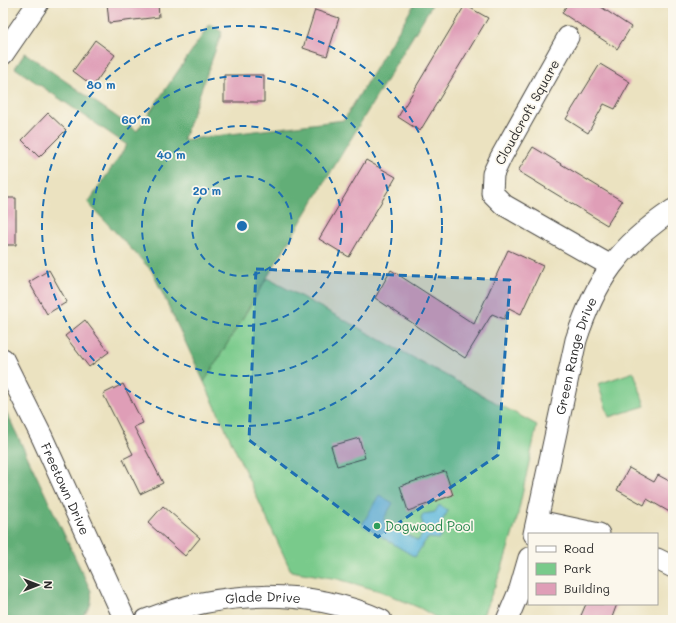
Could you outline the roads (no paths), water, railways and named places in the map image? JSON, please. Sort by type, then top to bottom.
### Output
[{"type":"street","points":[[3,54],[38,3]]},
{"type":"street","name":"Cloudcroft Square","points":[[568,37],[493,174],[492,193],[504,205],[611,266]]},
{"type":"street","name":"Green Range Drive","points":[[536,527],[576,340],[595,291],[611,266],[630,244],[652,224],[673,210]]},
{"type":"street","name":"Freetown Drive","points":[[3,359],[42,437],[125,620]]},
{"type":"street","points":[[536,527],[590,533]]},
{"type":"street","points":[[658,560],[673,567]]},
{"type":"street","points":[[507,620],[520,589],[528,561]]},
{"type":"street","name":"Glade Drive","points":[[146,620],[170,611],[206,602],[234,598],[268,596],[328,603],[381,620]]},
{"type":"water","name":"Dogwood Pool","points":[[379,495],[393,503],[383,520],[418,541],[425,530],[421,519],[423,514],[435,512],[439,505],[448,511],[439,526],[442,530],[442,536],[438,539],[429,538],[426,540],[415,557],[362,525]]},
{"type":"place","name":"Dogwood Pool","points":[[377,526]]}]
